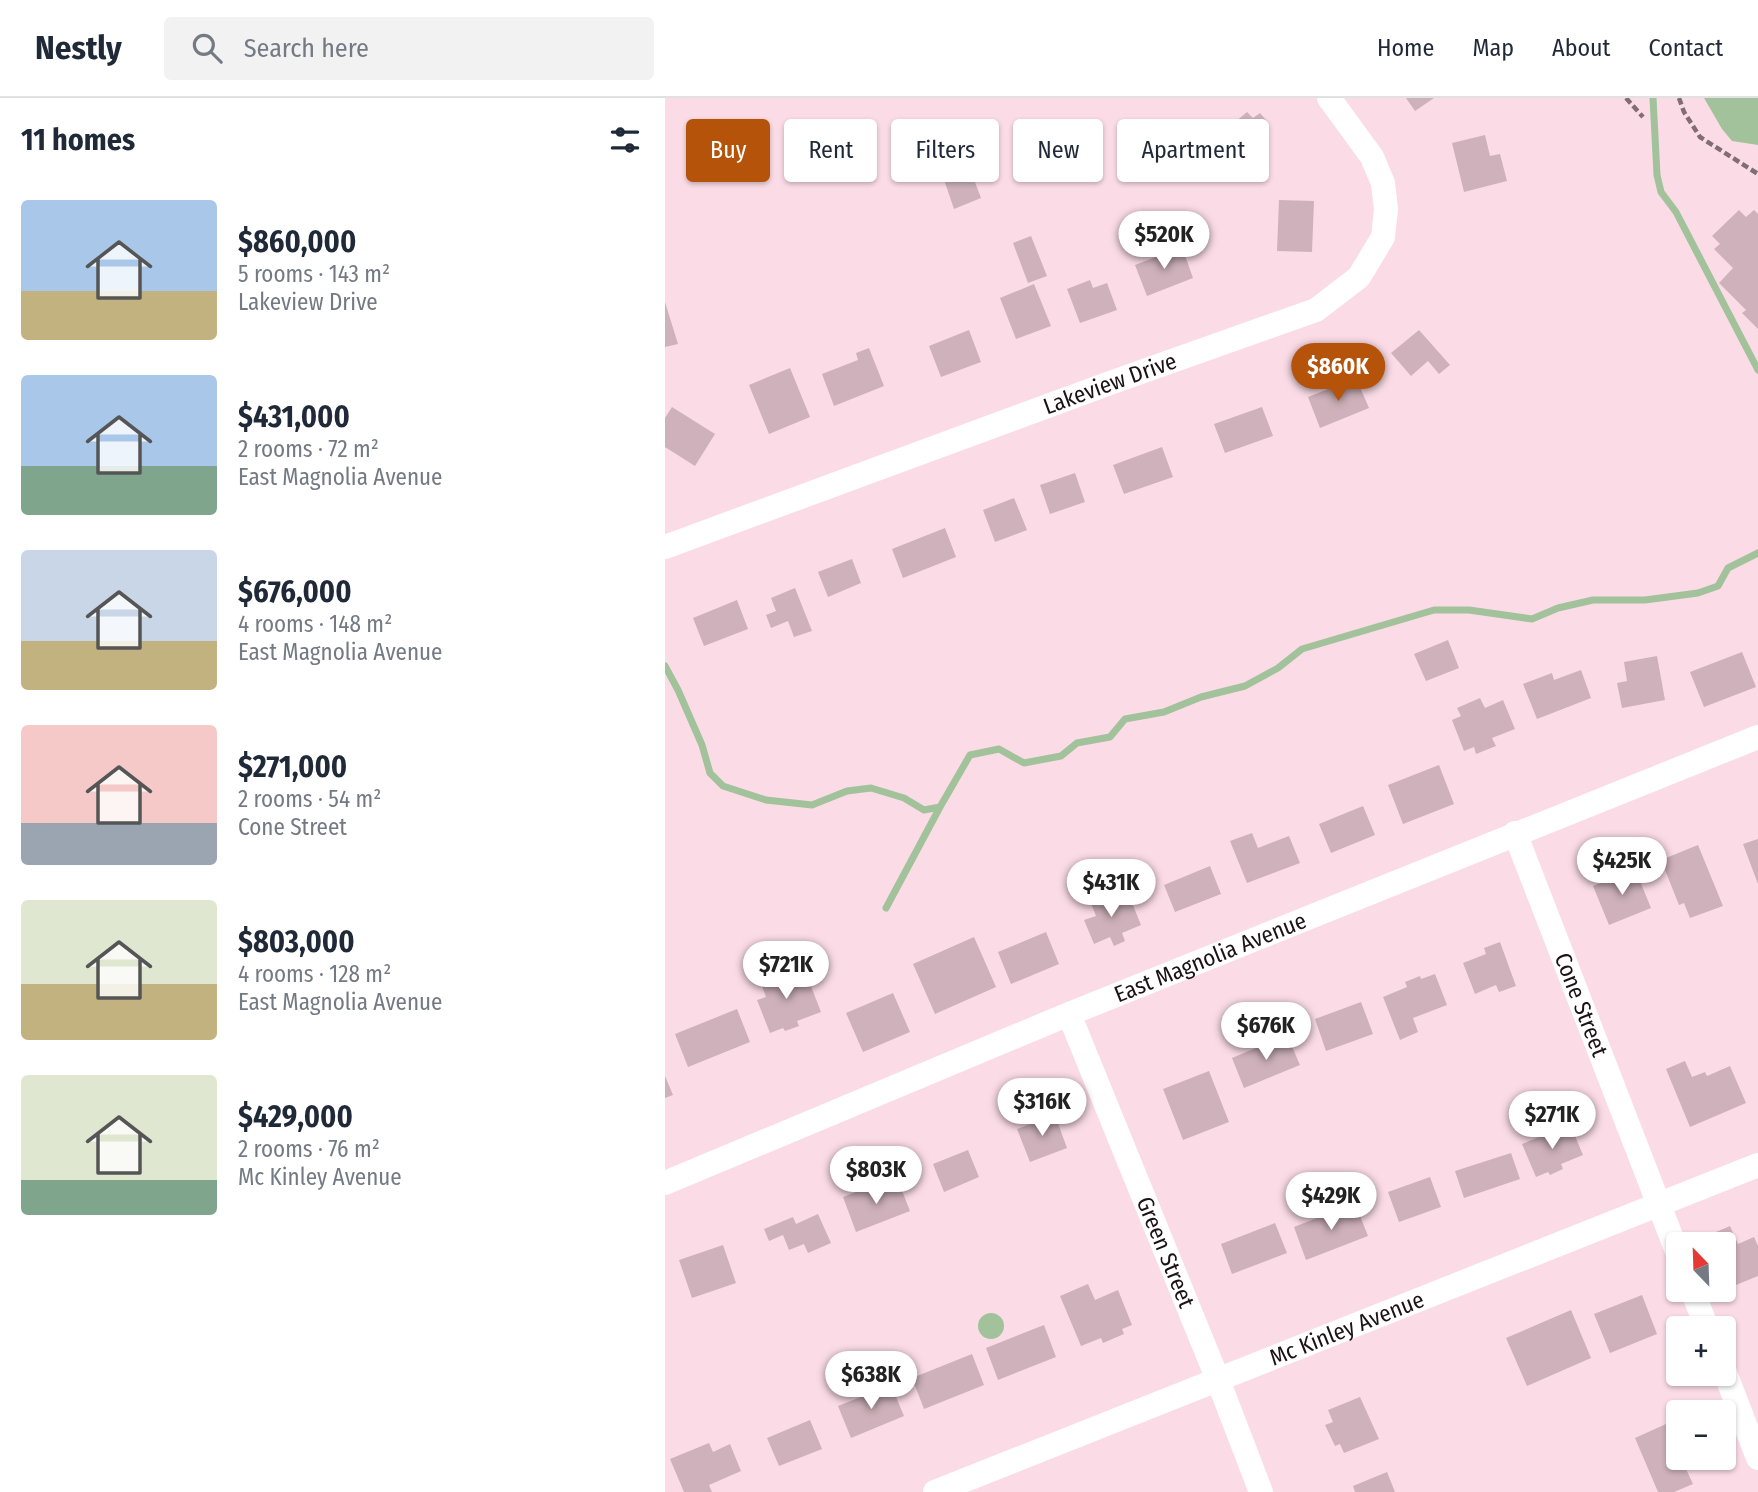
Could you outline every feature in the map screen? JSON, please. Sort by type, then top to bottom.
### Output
[{"type":"street","name":"Lakeview Drive","points":[[665,547],[1316,310],[1359,277],[1383,237],[1386,209],[1383,183],[1372,157],[1329,98]]},
{"type":"street","name":"East Magnolia Avenue","points":[[665,1182],[1069,1014],[1758,737]]},
{"type":"street","name":"Cone Street","points":[[1515,833],[1669,1232]]},
{"type":"street","name":"Green Street","points":[[1069,1014],[1261,1492]]},
{"type":"street","name":"Mc Kinley Avenue","points":[[936,1492],[1758,1165]]},
{"type":"street","points":[[1730,1386],[1758,1458]]},
{"type":"path","points":[[1626,98],[1643,117]]},
{"type":"path","points":[[1679,98],[1684,112],[1700,137],[1758,174]]},
{"type":"shaded area","points":[[1704,98],[1758,98],[1758,145],[1732,141]]},
{"type":"shaded area","points":[[991,1313],[1000,1317],[1004,1326],[1000,1335],[991,1339],[982,1335],[978,1326],[982,1317]]},
{"type":"building","points":[[1406,98],[1434,98],[1415,111]]},
{"type":"building","points":[[1247,112],[1253,118],[1260,113],[1265,119],[1239,119]]},
{"type":"building","points":[[1485,135],[1490,156],[1500,154],[1507,181],[1464,192],[1452,143]]},
{"type":"building","points":[[945,182],[975,182],[981,198],[954,209]]},
{"type":"building","points":[[1279,200],[1314,201],[1312,252],[1277,251]]},
{"type":"building","points":[[1739,210],[1746,217],[1754,210],[1758,214],[1758,329],[1742,313],[1746,310],[1719,283],[1733,268],[1714,249],[1720,244],[1712,236]]},
{"type":"building","points":[[1031,236],[1047,276],[1028,283],[1013,243]]},
{"type":"building","points":[[1182,247],[1193,278],[1147,296],[1135,265]]},
{"type":"building","points":[[1090,280],[1093,288],[1107,283],[1117,310],[1080,323],[1067,289]]},
{"type":"building","points":[[1034,284],[1051,326],[1016,339],[1000,298]]},
{"type":"building","points":[[665,302],[678,344],[665,347]]},
{"type":"building","points":[[969,330],[981,362],[941,377],[929,346]]},
{"type":"building","points":[[1419,330],[1450,365],[1439,374],[1428,361],[1411,376],[1391,353]]},
{"type":"building","points":[[869,348],[884,386],[834,406],[822,374],[858,360],[856,353]]},
{"type":"building","points":[[790,368],[810,417],[769,434],[749,385]]},
{"type":"building","points":[[1356,378],[1369,408],[1320,428],[1308,397]]},
{"type":"building","points":[[672,407],[715,434],[695,466],[665,447],[665,418]]},
{"type":"building","points":[[1262,407],[1273,436],[1225,453],[1214,424]]},
{"type":"building","points":[[1162,447],[1173,477],[1124,494],[1113,465]]},
{"type":"building","points":[[1075,473],[1085,502],[1050,514],[1040,485]]},
{"type":"building","points":[[1014,498],[1027,530],[995,542],[983,510]]},
{"type":"building","points":[[945,528],[956,557],[903,578],[892,549]]},
{"type":"building","points":[[852,559],[861,583],[828,597],[818,572]]},
{"type":"building","points":[[795,588],[812,631],[794,637],[788,621],[771,628],[766,615],[776,611],[771,598]]},
{"type":"building","points":[[737,600],[748,629],[704,646],[693,618]]},
{"type":"building","points":[[1448,640],[1459,668],[1426,681],[1414,654]]},
{"type":"building","points":[[1742,652],[1756,687],[1704,707],[1690,672]]},
{"type":"building","points":[[1657,656],[1665,700],[1622,708],[1617,683],[1627,681],[1624,662]]},
{"type":"building","points":[[1581,670],[1591,698],[1537,719],[1523,684],[1552,673],[1554,680]]},
{"type":"building","points":[[1480,698],[1485,708],[1503,700],[1515,729],[1492,738],[1496,746],[1476,754],[1474,747],[1464,751],[1452,720],[1461,716],[1457,708]]},
{"type":"building","points":[[1439,765],[1454,804],[1403,824],[1388,785]]},
{"type":"building","points":[[1363,806],[1375,835],[1331,853],[1319,824]]},
{"type":"building","points":[[1252,833],[1258,848],[1289,836],[1300,863],[1247,883],[1230,841]]},
{"type":"building","points":[[1758,839],[1758,884],[1743,844]]},
{"type":"building","points":[[1698,845],[1723,906],[1690,918],[1684,903],[1679,905],[1661,860]]},
{"type":"building","points":[[1210,866],[1221,894],[1175,912],[1164,885]]},
{"type":"building","points":[[1635,869],[1651,908],[1609,925],[1593,886]]},
{"type":"building","points":[[1106,891],[1111,905],[1130,898],[1141,925],[1122,933],[1125,941],[1114,946],[1110,937],[1094,944],[1084,920],[1096,916],[1089,898]]},
{"type":"building","points":[[1046,932],[1059,964],[1011,984],[998,952]]},
{"type":"building","points":[[974,937],[996,987],[935,1014],[913,964]]},
{"type":"building","points":[[1500,942],[1516,986],[1499,992],[1496,985],[1475,994],[1463,963],[1486,954],[1484,948]]},
{"type":"building","points":[[787,967],[794,987],[809,981],[821,1012],[797,1021],[799,1026],[770,1033],[757,1000],[766,997],[759,978]]},
{"type":"building","points":[[1435,974],[1447,1005],[1413,1018],[1418,1032],[1400,1040],[1383,997],[1407,987],[1405,982]]},
{"type":"building","points":[[893,993],[910,1032],[863,1052],[846,1013]]},
{"type":"building","points":[[1361,1002],[1373,1034],[1326,1051],[1315,1019]]},
{"type":"building","points":[[737,1009],[750,1042],[688,1067],[675,1034]]},
{"type":"building","points":[[1287,1035],[1300,1065],[1244,1088],[1232,1058]]},
{"type":"building","points":[[1685,1061],[1692,1077],[1705,1072],[1707,1076],[1730,1066],[1746,1103],[1690,1127],[1666,1069]]},
{"type":"building","points":[[1209,1071],[1229,1122],[1183,1140],[1163,1089]]},
{"type":"building","points":[[665,1076],[673,1095],[665,1098]]},
{"type":"building","points":[[1055,1115],[1067,1148],[1030,1162],[1017,1129]]},
{"type":"building","points":[[1570,1124],[1583,1155],[1561,1164],[1563,1169],[1536,1177],[1522,1144]]},
{"type":"building","points":[[968,1150],[979,1177],[944,1192],[933,1164]]},
{"type":"building","points":[[1511,1153],[1520,1179],[1464,1198],[1455,1171]]},
{"type":"building","points":[[1430,1177],[1441,1207],[1399,1222],[1388,1192]]},
{"type":"building","points":[[899,1183],[910,1211],[856,1232],[843,1197],[866,1188],[869,1194]]},
{"type":"building","points":[[1355,1203],[1368,1236],[1306,1260],[1294,1227]]},
{"type":"building","points":[[818,1214],[831,1243],[808,1253],[804,1244],[789,1250],[783,1235],[769,1241],[764,1229],[793,1217],[796,1224]]},
{"type":"building","points":[[1275,1223],[1287,1253],[1232,1274],[1221,1244]]},
{"type":"building","points":[[1730,1226],[1733,1232],[1716,1232]]},
{"type":"building","points":[[1754,1237],[1758,1246],[1758,1276],[1736,1285],[1736,1240],[1738,1244]]},
{"type":"building","points":[[723,1245],[736,1283],[692,1298],[679,1260]]},
{"type":"building","points":[[1088,1284],[1095,1300],[1118,1290],[1132,1325],[1122,1329],[1124,1334],[1103,1343],[1101,1338],[1081,1346],[1060,1296]]},
{"type":"building","points":[[1642,1295],[1657,1334],[1610,1353],[1594,1314]]},
{"type":"building","points":[[1571,1310],[1591,1358],[1527,1386],[1506,1338]]},
{"type":"building","points":[[1044,1325],[1056,1357],[998,1380],[986,1348]]},
{"type":"building","points":[[972,1354],[984,1385],[924,1409],[912,1378]]},
{"type":"building","points":[[891,1385],[904,1416],[851,1438],[838,1406]]},
{"type":"building","points":[[1360,1397],[1379,1439],[1344,1453],[1340,1444],[1335,1446],[1325,1425],[1333,1422],[1328,1410]]},
{"type":"building","points":[[810,1420],[822,1449],[779,1466],[767,1438]]},
{"type":"building","points":[[1666,1424],[1666,1470],[1687,1470],[1693,1484],[1674,1492],[1658,1492],[1635,1438]]},
{"type":"building","points":[[709,1443],[713,1452],[730,1444],[741,1471],[709,1485],[712,1492],[684,1492],[670,1459]]},
{"type":"building","points":[[1387,1472],[1395,1492],[1355,1492],[1353,1486]]},
{"type":"waterway","points":[[1653,98],[1657,175],[1661,192],[1676,212],[1758,370]]},
{"type":"waterway","points":[[665,666],[702,745],[710,773],[723,786],[766,800],[812,805],[847,791],[871,788],[904,798],[924,810],[940,807],[970,755],[999,749],[1024,763],[1061,756],[1077,743],[1110,737],[1125,719],[1164,712],[1201,697],[1245,686],[1278,668],[1302,649],[1434,610],[1469,610],[1532,619],[1558,608],[1593,600],[1645,600],[1698,593],[1718,586],[1728,568],[1758,553]]},
{"type":"waterway","points":[[886,908],[940,807]]}]
